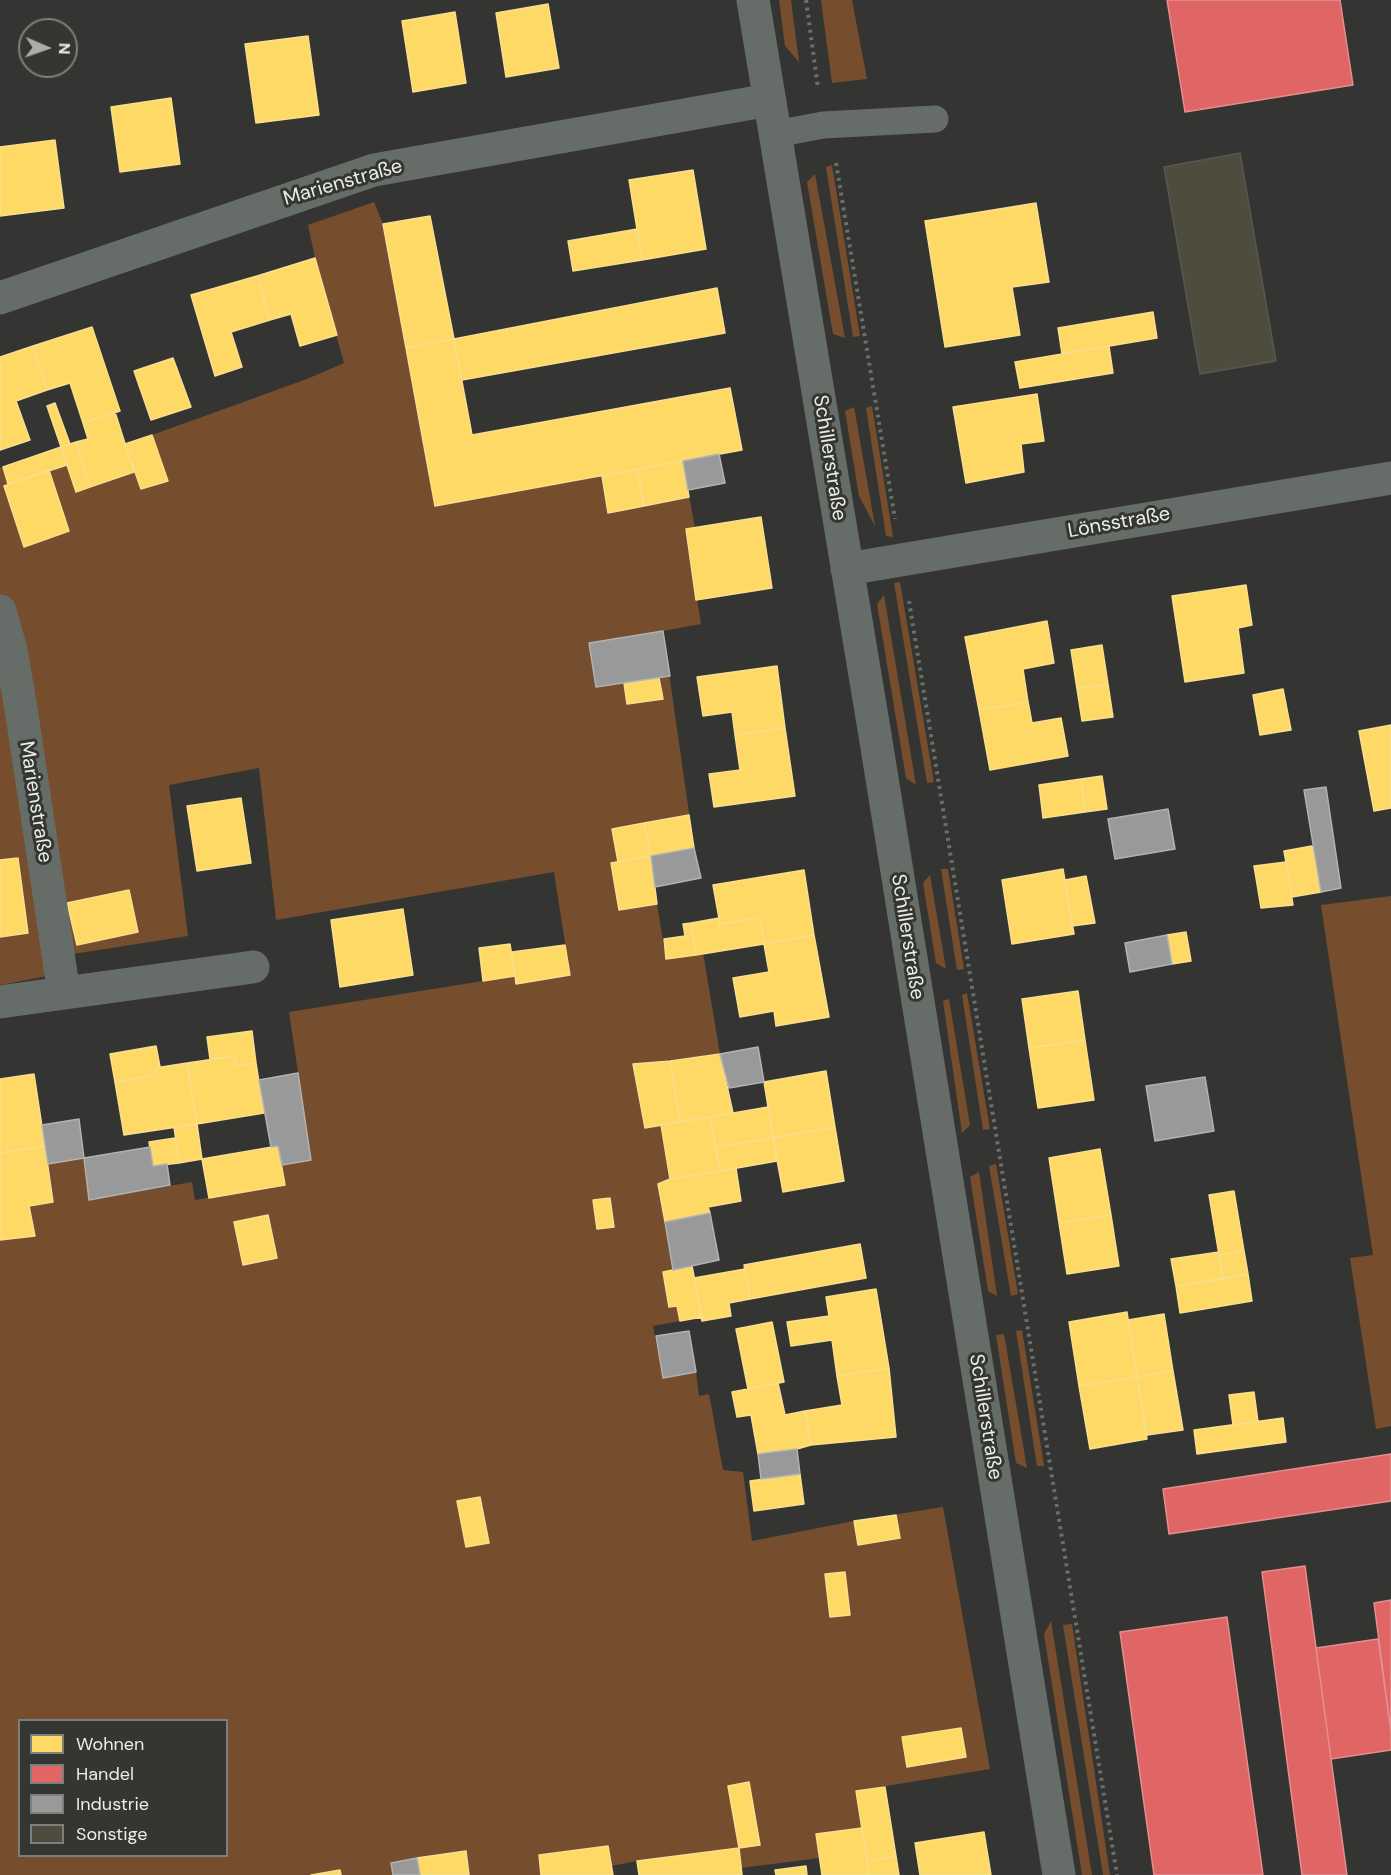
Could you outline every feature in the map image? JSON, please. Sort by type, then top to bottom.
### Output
[{"type":"street","name":"Schillerstraße","points":[[753,0],[1059,1875]]},
{"type":"street","name":"Marienstraße","points":[[0,298],[374,170],[769,100]]},
{"type":"street","name":"Lönsstraße","points":[[847,569],[1391,478]]},
{"type":"street","name":"Marienstraße","points":[[0,612],[11,650],[64,993]]},
{"type":"street","points":[[0,1002],[254,967]]},
{"type":"lane","points":[[776,134],[823,125],[935,119]]},
{"type":"path","points":[[806,0],[823,125],[836,162],[1117,1875]]},
{"type":"shaded area","points":[[779,0],[791,0],[799,62],[785,46]]},
{"type":"shaded area","points":[[821,0],[852,0],[867,79],[832,83]]},
{"type":"shaded area","points":[[832,165],[860,336],[853,337],[826,167]]},
{"type":"shaded area","points":[[815,174],[845,338],[833,334],[807,182]]},
{"type":"shaded area","points":[[374,202],[383,224],[435,506],[683,461],[695,528],[686,529],[701,624],[663,631],[694,848],[611,864],[619,909],[657,904],[666,959],[703,953],[720,1054],[633,1064],[645,1127],[661,1125],[670,1179],[658,1184],[673,1270],[663,1272],[669,1307],[677,1306],[680,1321],[653,1326],[663,1378],[696,1372],[699,1396],[709,1394],[723,1470],[743,1472],[752,1541],[854,1521],[943,1507],[990,1769],[856,1791],[862,1828],[816,1834],[819,1858],[741,1868],[637,1861],[611,1866],[608,1846],[539,1855],[541,1875],[469,1875],[465,1851],[391,1863],[393,1875],[0,1875],[0,1240],[34,1236],[29,1206],[53,1202],[48,1164],[84,1158],[89,1200],[192,1182],[195,1200],[284,1185],[282,1165],[311,1160],[289,1012],[514,976],[516,984],[570,975],[554,872],[276,920],[259,768],[169,785],[188,936],[60,956],[0,606],[0,468],[61,447],[76,491],[134,472],[141,489],[167,480],[152,435],[307,379],[344,363],[308,225]]},
{"type":"shaded area","points":[[872,406],[893,537],[886,536],[866,408]]},
{"type":"shaded area","points":[[854,407],[875,526],[859,496],[845,411]]},
{"type":"shaded area","points":[[900,582],[934,782],[927,783],[894,583]]},
{"type":"shaded area","points":[[884,595],[916,785],[906,778],[877,604]]},
{"type":"shaded area","points":[[0,631],[58,974],[0,985]]},
{"type":"shaded area","points":[[941,869],[948,869],[964,969],[957,970]]},
{"type":"shaded area","points":[[930,875],[946,969],[936,963],[923,883]]},
{"type":"shaded area","points":[[1391,896],[1391,1426],[1376,1429],[1350,1258],[1373,1255],[1321,905]]},
{"type":"shaded area","points":[[967,993],[990,1129],[983,1130],[962,995]]},
{"type":"shaded area","points":[[949,999],[970,1125],[962,1133],[943,1001]]},
{"type":"shaded area","points":[[996,1164],[1018,1294],[1011,1296],[989,1166]]},
{"type":"shaded area","points":[[979,1172],[997,1296],[988,1291],[970,1177]]},
{"type":"shaded area","points":[[1022,1330],[1044,1466],[1037,1466],[1016,1331]]},
{"type":"shaded area","points":[[1004,1334],[1027,1468],[1016,1463],[996,1335]]},
{"type":"shaded area","points":[[1051,1621],[1092,1875],[1082,1875],[1044,1634]]},
{"type":"shaded area","points":[[1072,1624],[1110,1875],[1103,1875],[1063,1625]]},
{"type":"building: Wohnen","points":[[548,4],[559,68],[506,77],[496,13]]},
{"type":"building: Wohnen","points":[[455,12],[466,83],[413,92],[402,21]]},
{"type":"building: Wohnen","points":[[308,36],[319,115],[256,123],[245,44]]},
{"type":"building: Wohnen","points":[[171,98],[180,164],[120,172],[111,107]]},
{"type":"building: Wohnen","points":[[55,140],[64,208],[0,216],[0,147]]},
{"type":"building: Wohnen","points":[[693,170],[706,249],[642,260],[629,180]]},
{"type":"building: Wohnen","points":[[1036,203],[1049,282],[1012,287],[1020,335],[945,347],[925,221]]},
{"type":"building: Wohnen","points":[[430,216],[454,339],[406,348],[383,224]]},
{"type":"building: Wohnen","points":[[637,229],[642,260],[573,271],[568,241]]},
{"type":"building: Wohnen","points":[[315,258],[337,335],[300,346],[291,314],[270,320],[257,276]]},
{"type":"building: Wohnen","points":[[257,276],[270,320],[231,332],[242,367],[215,376],[191,295]]},
{"type":"building: Wohnen","points":[[717,288],[725,333],[462,380],[454,339]]},
{"type":"building: Wohnen","points":[[1153,312],[1157,338],[1062,354],[1058,328]]},
{"type":"building: Wohnen","points":[[92,327],[120,411],[83,423],[70,383],[47,390],[33,346]]},
{"type":"building: Wohnen","points":[[454,339],[472,435],[730,388],[742,450],[435,506],[406,348]]},
{"type":"building: Wohnen","points":[[33,346],[47,390],[16,401],[30,440],[0,450],[0,357]]},
{"type":"building: Wohnen","points":[[1109,346],[1113,373],[1020,388],[1015,362]]},
{"type":"building: Wohnen","points":[[173,358],[191,407],[151,420],[134,371]]},
{"type":"building: Wohnen","points":[[1037,394],[1044,441],[1021,444],[1024,472],[966,483],[953,407]]},
{"type":"building: Wohnen","points":[[55,403],[70,444],[61,447],[47,406]]},
{"type":"building: Wohnen","points":[[115,412],[134,472],[90,487],[76,442],[88,439],[83,423]]},
{"type":"building: Wohnen","points":[[152,435],[168,481],[141,489],[125,444]]},
{"type":"building: Wohnen","points":[[76,442],[90,487],[76,492],[61,447]]},
{"type":"building: Wohnen","points":[[61,447],[67,465],[8,484],[3,467]]},
{"type":"building: Wohnen","points":[[683,461],[689,497],[644,506],[637,469]]},
{"type":"building: Wohnen","points":[[637,469],[644,506],[608,513],[602,476]]},
{"type":"building: Wohnen","points":[[49,470],[69,531],[24,547],[4,486]]},
{"type":"building: Wohnen","points":[[761,517],[772,588],[696,600],[686,529]]},
{"type":"building: Wohnen","points":[[1246,585],[1252,625],[1238,628],[1244,673],[1185,682],[1172,596]]},
{"type":"building: Wohnen","points":[[1047,621],[1054,663],[1023,669],[1028,702],[979,710],[965,637]]},
{"type":"building: Wohnen","points":[[1102,645],[1108,684],[1077,689],[1071,650]]},
{"type":"building: Wohnen","points":[[777,666],[785,728],[735,735],[732,712],[703,716],[697,677]]},
{"type":"building: Wohnen","points":[[659,678],[663,699],[627,704],[624,683]]},
{"type":"building: Wohnen","points":[[1108,684],[1113,717],[1082,721],[1077,689]]},
{"type":"building: Wohnen","points":[[1283,689],[1291,730],[1260,735],[1253,695]]},
{"type":"building: Wohnen","points":[[1028,702],[1032,723],[1061,718],[1068,756],[990,770],[979,710]]},
{"type":"building: Wohnen","points":[[1391,725],[1391,808],[1374,811],[1359,731]]},
{"type":"building: Wohnen","points":[[785,728],[795,796],[714,807],[709,774],[740,770],[735,735]]},
{"type":"building: Wohnen","points":[[1102,776],[1107,809],[1085,812],[1081,779]]},
{"type":"building: Wohnen","points":[[1081,779],[1085,812],[1043,818],[1039,785]]},
{"type":"building: Wohnen","points":[[241,798],[251,863],[197,871],[187,806]]},
{"type":"building: Wohnen","points":[[689,815],[694,848],[651,856],[644,823]]},
{"type":"building: Wohnen","points":[[644,823],[651,856],[618,862],[612,829]]},
{"type":"building: Wohnen","points":[[1312,846],[1321,892],[1292,897],[1284,851]]},
{"type":"building: Wohnen","points":[[651,856],[657,904],[619,910],[611,863]]},
{"type":"building: Wohnen","points":[[18,858],[28,933],[0,937],[0,860]]},
{"type":"building: Wohnen","points":[[1286,862],[1293,905],[1261,908],[1254,866]]},
{"type":"building: Wohnen","points":[[1063,869],[1074,934],[1012,944],[1002,880]]},
{"type":"building: Wohnen","points":[[804,870],[814,935],[764,944],[760,918],[720,924],[713,885]]},
{"type":"building: Wohnen","points":[[1086,876],[1095,923],[1072,926],[1065,880]]},
{"type":"building: Wohnen","points":[[129,890],[138,932],[77,945],[67,903]]},
{"type":"building: Wohnen","points":[[403,909],[413,975],[340,987],[331,920]]},
{"type":"building: Wohnen","points":[[719,918],[720,924],[760,918],[764,944],[696,955],[691,923]]},
{"type":"building: Wohnen","points":[[691,923],[696,955],[666,959],[664,939],[685,936],[683,924]]},
{"type":"building: Wohnen","points":[[1186,932],[1191,961],[1172,964],[1167,935]]},
{"type":"building: Wohnen","points":[[814,935],[829,1017],[776,1026],[774,1011],[740,1017],[733,978],[769,972],[764,944]]},
{"type":"building: Wohnen","points":[[510,944],[515,976],[483,981],[479,948]]},
{"type":"building: Wohnen","points":[[565,945],[570,975],[516,984],[512,952]]},
{"type":"building: Wohnen","points":[[1078,991],[1085,1040],[1029,1048],[1022,999]]},
{"type":"building: Wohnen","points":[[252,1031],[256,1063],[236,1066],[235,1056],[210,1059],[207,1037]]},
{"type":"building: Wohnen","points":[[1085,1040],[1094,1100],[1038,1108],[1029,1048]]},
{"type":"building: Wohnen","points":[[156,1046],[160,1067],[155,1068],[156,1075],[115,1082],[110,1054]]},
{"type":"building: Wohnen","points":[[720,1054],[733,1113],[680,1122],[670,1061]]},
{"type":"building: Wohnen","points":[[235,1056],[236,1066],[256,1063],[264,1113],[197,1124],[187,1063]]},
{"type":"building: Wohnen","points":[[670,1061],[680,1122],[645,1128],[633,1064]]},
{"type":"building: Wohnen","points":[[187,1063],[197,1124],[124,1135],[115,1082],[156,1075],[155,1068]]},
{"type":"building: Wohnen","points":[[826,1071],[835,1127],[773,1138],[764,1082]]},
{"type":"building: Wohnen","points":[[34,1074],[45,1146],[0,1153],[0,1079]]},
{"type":"building: Wohnen","points":[[768,1107],[773,1138],[716,1147],[710,1117]]},
{"type":"building: Wohnen","points":[[710,1117],[720,1171],[670,1179],[661,1125]]},
{"type":"building: Wohnen","points":[[197,1124],[202,1159],[179,1163],[174,1127]]},
{"type":"building: Wohnen","points":[[835,1127],[844,1181],[783,1192],[773,1138]]},
{"type":"building: Wohnen","points":[[175,1138],[179,1163],[153,1166],[149,1142]]},
{"type":"building: Wohnen","points":[[773,1138],[777,1161],[720,1171],[716,1147]]},
{"type":"building: Wohnen","points":[[45,1146],[53,1202],[29,1206],[35,1236],[0,1240],[0,1153]]},
{"type":"building: Wohnen","points":[[278,1146],[285,1185],[209,1198],[202,1159]]},
{"type":"building: Wohnen","points":[[1100,1149],[1111,1215],[1059,1223],[1049,1158]]},
{"type":"building: Wohnen","points":[[736,1168],[741,1201],[708,1207],[710,1213],[665,1222],[658,1184],[670,1179]]},
{"type":"building: Wohnen","points":[[1234,1191],[1244,1251],[1219,1255],[1209,1195]]},
{"type":"building: Wohnen","points":[[610,1198],[614,1227],[597,1229],[593,1200]]},
{"type":"building: Wohnen","points":[[268,1215],[277,1258],[243,1265],[234,1222]]},
{"type":"building: Wohnen","points":[[1111,1215],[1119,1266],[1067,1274],[1059,1223]]},
{"type":"building: Wohnen","points":[[860,1244],[866,1278],[750,1299],[744,1265]]},
{"type":"building: Wohnen","points":[[1244,1251],[1248,1274],[1223,1279],[1219,1255]]},
{"type":"building: Wohnen","points":[[1219,1252],[1223,1279],[1176,1286],[1171,1259]]},
{"type":"building: Wohnen","points":[[692,1266],[702,1317],[680,1321],[677,1306],[669,1307],[663,1272]]},
{"type":"building: Wohnen","points":[[745,1269],[750,1299],[729,1303],[731,1316],[702,1321],[694,1278]]},
{"type":"building: Wohnen","points":[[1248,1274],[1252,1301],[1180,1313],[1176,1286]]},
{"type":"building: Wohnen","points":[[876,1289],[889,1368],[837,1376],[832,1340],[791,1346],[787,1322],[829,1316],[826,1297]]},
{"type":"building: Wohnen","points":[[1127,1312],[1137,1377],[1079,1386],[1069,1322]]},
{"type":"building: Wohnen","points":[[1164,1314],[1173,1371],[1137,1377],[1128,1320]]},
{"type":"building: Wohnen","points":[[772,1322],[784,1382],[748,1389],[736,1329]]},
{"type":"building: Wohnen","points":[[889,1368],[896,1437],[811,1445],[805,1411],[842,1405],[837,1376]]},
{"type":"building: Wohnen","points":[[1173,1371],[1183,1430],[1147,1435],[1137,1377]]},
{"type":"building: Wohnen","points":[[1137,1377],[1147,1439],[1090,1449],[1079,1386]]},
{"type":"building: Wohnen","points":[[778,1383],[785,1415],[805,1411],[811,1445],[758,1454],[751,1415],[737,1417],[732,1392]]},
{"type":"building: Wohnen","points":[[1254,1392],[1258,1422],[1233,1425],[1229,1395]]},
{"type":"building: Wohnen","points":[[1283,1418],[1286,1442],[1197,1454],[1194,1430]]},
{"type":"building: Wohnen","points":[[800,1474],[804,1504],[754,1511],[750,1481]]},
{"type":"building: Wohnen","points":[[480,1497],[489,1543],[466,1547],[457,1501]]},
{"type":"building: Wohnen","points":[[896,1515],[900,1538],[858,1545],[854,1521]]},
{"type":"building: Wohnen","points":[[845,1572],[850,1615],[830,1617],[825,1574]]},
{"type":"building: Wohnen","points":[[961,1728],[966,1757],[907,1767],[902,1737]]},
{"type":"building: Wohnen","points":[[749,1782],[760,1845],[739,1848],[728,1786]]},
{"type":"building: Wohnen","points":[[885,1787],[896,1856],[867,1861],[856,1791]]},
{"type":"building: Wohnen","points":[[862,1828],[869,1875],[822,1875],[816,1834]]},
{"type":"building: Wohnen","points":[[984,1832],[991,1875],[920,1875],[915,1843]]},
{"type":"building: Wohnen","points":[[608,1846],[613,1875],[541,1875],[539,1855]]},
{"type":"building: Wohnen","points":[[739,1848],[742,1875],[639,1875],[637,1861]]},
{"type":"building: Wohnen","points":[[466,1851],[469,1875],[420,1875],[417,1858]]},
{"type":"building: Wohnen","points":[[896,1856],[899,1875],[869,1875],[867,1861]]},
{"type":"building: Wohnen","points":[[806,1866],[807,1875],[776,1875],[775,1870]]},
{"type":"building: Wohnen","points":[[340,1870],[341,1875],[311,1875]]},
{"type":"building: Handel","points":[[1167,0],[1340,0],[1353,85],[1185,112]]},
{"type":"building: Handel","points":[[1391,1454],[1391,1501],[1169,1534],[1163,1489]]},
{"type":"building: Handel","points":[[1305,1566],[1347,1875],[1302,1875],[1262,1572]]},
{"type":"building: Handel","points":[[1391,1600],[1391,1732],[1374,1603]]},
{"type":"building: Handel","points":[[1227,1617],[1263,1875],[1154,1875],[1120,1632]]},
{"type":"building: Handel","points":[[1378,1639],[1391,1732],[1391,1750],[1331,1759],[1316,1648]]},
{"type":"building: Industrie","points":[[719,454],[725,483],[688,490],[683,461]]},
{"type":"building: Industrie","points":[[663,631],[670,676],[596,687],[589,643]]},
{"type":"building: Industrie","points":[[1326,787],[1341,888],[1321,892],[1304,790]]},
{"type":"building: Industrie","points":[[1168,809],[1175,849],[1115,859],[1108,819]]},
{"type":"building: Industrie","points":[[694,848],[701,878],[655,887],[651,856]]},
{"type":"building: Industrie","points":[[1167,935],[1172,964],[1130,972],[1125,943]]},
{"type":"building: Industrie","points":[[758,1047],[764,1082],[729,1088],[720,1054]]},
{"type":"building: Industrie","points":[[298,1073],[311,1160],[282,1165],[278,1146],[271,1147],[259,1080]]},
{"type":"building: Industrie","points":[[1205,1077],[1214,1131],[1155,1141],[1146,1086]]},
{"type":"building: Industrie","points":[[79,1119],[84,1158],[48,1164],[42,1125]]},
{"type":"building: Industrie","points":[[150,1147],[153,1166],[167,1164],[170,1185],[89,1200],[84,1158]]},
{"type":"building: Industrie","points":[[710,1213],[719,1260],[673,1270],[665,1222]]},
{"type":"building: Industrie","points":[[689,1331],[696,1372],[663,1378],[656,1336]]},
{"type":"building: Industrie","points":[[797,1449],[800,1474],[761,1479],[758,1454]]},
{"type":"building: Industrie","points":[[417,1858],[420,1875],[393,1875],[391,1863]]},
{"type":"building: Sonstige","points":[[1240,153],[1276,361],[1200,374],[1164,167]]}]
